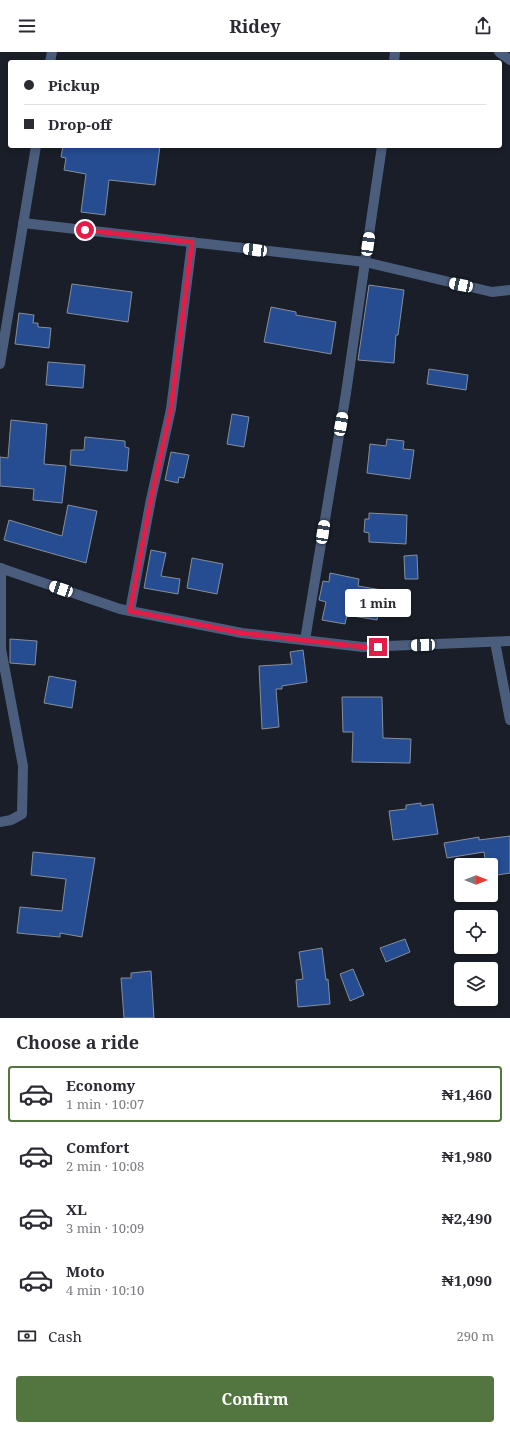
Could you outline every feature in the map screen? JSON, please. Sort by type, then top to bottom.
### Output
[{"type":"street","points":[[499,52],[510,60]]},
{"type":"street","points":[[0,364],[36,148]]},
{"type":"street","points":[[305,640],[346,393],[382,148]]},
{"type":"street","points":[[23,224],[365,262],[492,292],[510,290]]},
{"type":"street","points":[[130,611],[151,499],[171,409],[192,242]]},
{"type":"street","points":[[0,822],[11,820],[22,814],[23,766],[1,648],[1,568],[130,611],[242,633],[363,647],[510,641]]},
{"type":"street","points":[[495,642],[510,720]]},
{"type":"building","points":[[63,148],[160,148],[155,185],[109,180],[105,215],[81,212],[86,174],[64,170],[66,158],[61,157]]},
{"type":"building","points":[[72,284],[132,292],[128,322],[67,313]]},
{"type":"building","points":[[369,285],[404,290],[398,335],[396,335],[394,363],[358,360]]},
{"type":"building","points":[[271,307],[296,312],[296,315],[336,322],[331,354],[264,342]]},
{"type":"building","points":[[19,313],[34,315],[33,323],[38,323],[38,327],[51,328],[49,348],[15,344]]},
{"type":"building","points":[[48,362],[85,365],[83,388],[46,385]]},
{"type":"building","points":[[429,369],[468,375],[466,390],[427,384]]},
{"type":"building","points":[[232,414],[249,417],[244,447],[227,444]]},
{"type":"building","points":[[11,420],[47,424],[44,464],[66,466],[62,503],[33,500],[34,489],[0,486],[0,457],[8,458]]},
{"type":"building","points":[[85,437],[125,441],[125,447],[129,448],[127,471],[70,465],[71,450],[84,450]]},
{"type":"building","points":[[387,439],[404,441],[403,449],[414,450],[410,479],[367,473],[370,444],[386,446]]},
{"type":"building","points":[[171,452],[189,455],[184,478],[179,477],[178,483],[165,480]]},
{"type":"building","points":[[68,505],[97,511],[86,563],[4,540],[9,520],[62,536]]},
{"type":"building","points":[[369,513],[407,515],[406,544],[369,542],[369,533],[364,532],[365,519],[369,519]]},
{"type":"building","points":[[151,550],[166,553],[161,576],[180,579],[178,594],[144,588]]},
{"type":"building","points":[[417,555],[418,579],[405,579],[404,556]]},
{"type":"building","points":[[192,558],[223,564],[217,594],[187,588]]},
{"type":"building","points":[[330,573],[359,579],[358,586],[394,592],[390,615],[378,614],[377,620],[347,615],[345,624],[322,620],[326,602],[319,600],[323,581],[329,582]]},
{"type":"building","points":[[10,639],[37,641],[35,665],[10,663]]},
{"type":"building","points":[[303,650],[307,682],[282,686],[282,689],[276,689],[279,727],[262,729],[259,666],[292,664],[290,652]]},
{"type":"building","points":[[49,676],[76,681],[72,708],[44,703]]},
{"type":"building","points":[[342,697],[382,697],[383,738],[411,739],[410,763],[352,762],[353,732],[343,732]]},
{"type":"building","points":[[421,803],[421,806],[433,804],[438,834],[393,840],[389,811],[406,809],[406,805]]},
{"type":"building","points":[[510,836],[510,873],[498,875],[498,858],[485,858],[484,852],[447,858],[444,843],[479,837],[479,840]]},
{"type":"building","points":[[33,852],[95,858],[82,937],[60,933],[60,937],[17,933],[20,907],[62,911],[66,879],[31,875]]},
{"type":"building","points":[[405,939],[410,952],[386,962],[380,948]]},
{"type":"building","points":[[322,948],[326,980],[328,979],[330,1004],[298,1007],[296,980],[303,979],[299,952]]},
{"type":"building","points":[[353,969],[364,995],[350,1001],[340,974]]},
{"type":"building","points":[[151,971],[154,1018],[124,1018],[121,978],[131,978],[131,973]]},
{"type":"route","points":[[85,230],[192,242],[171,409],[151,499],[141,559],[130,611],[242,633],[363,647],[378,647]]}]
